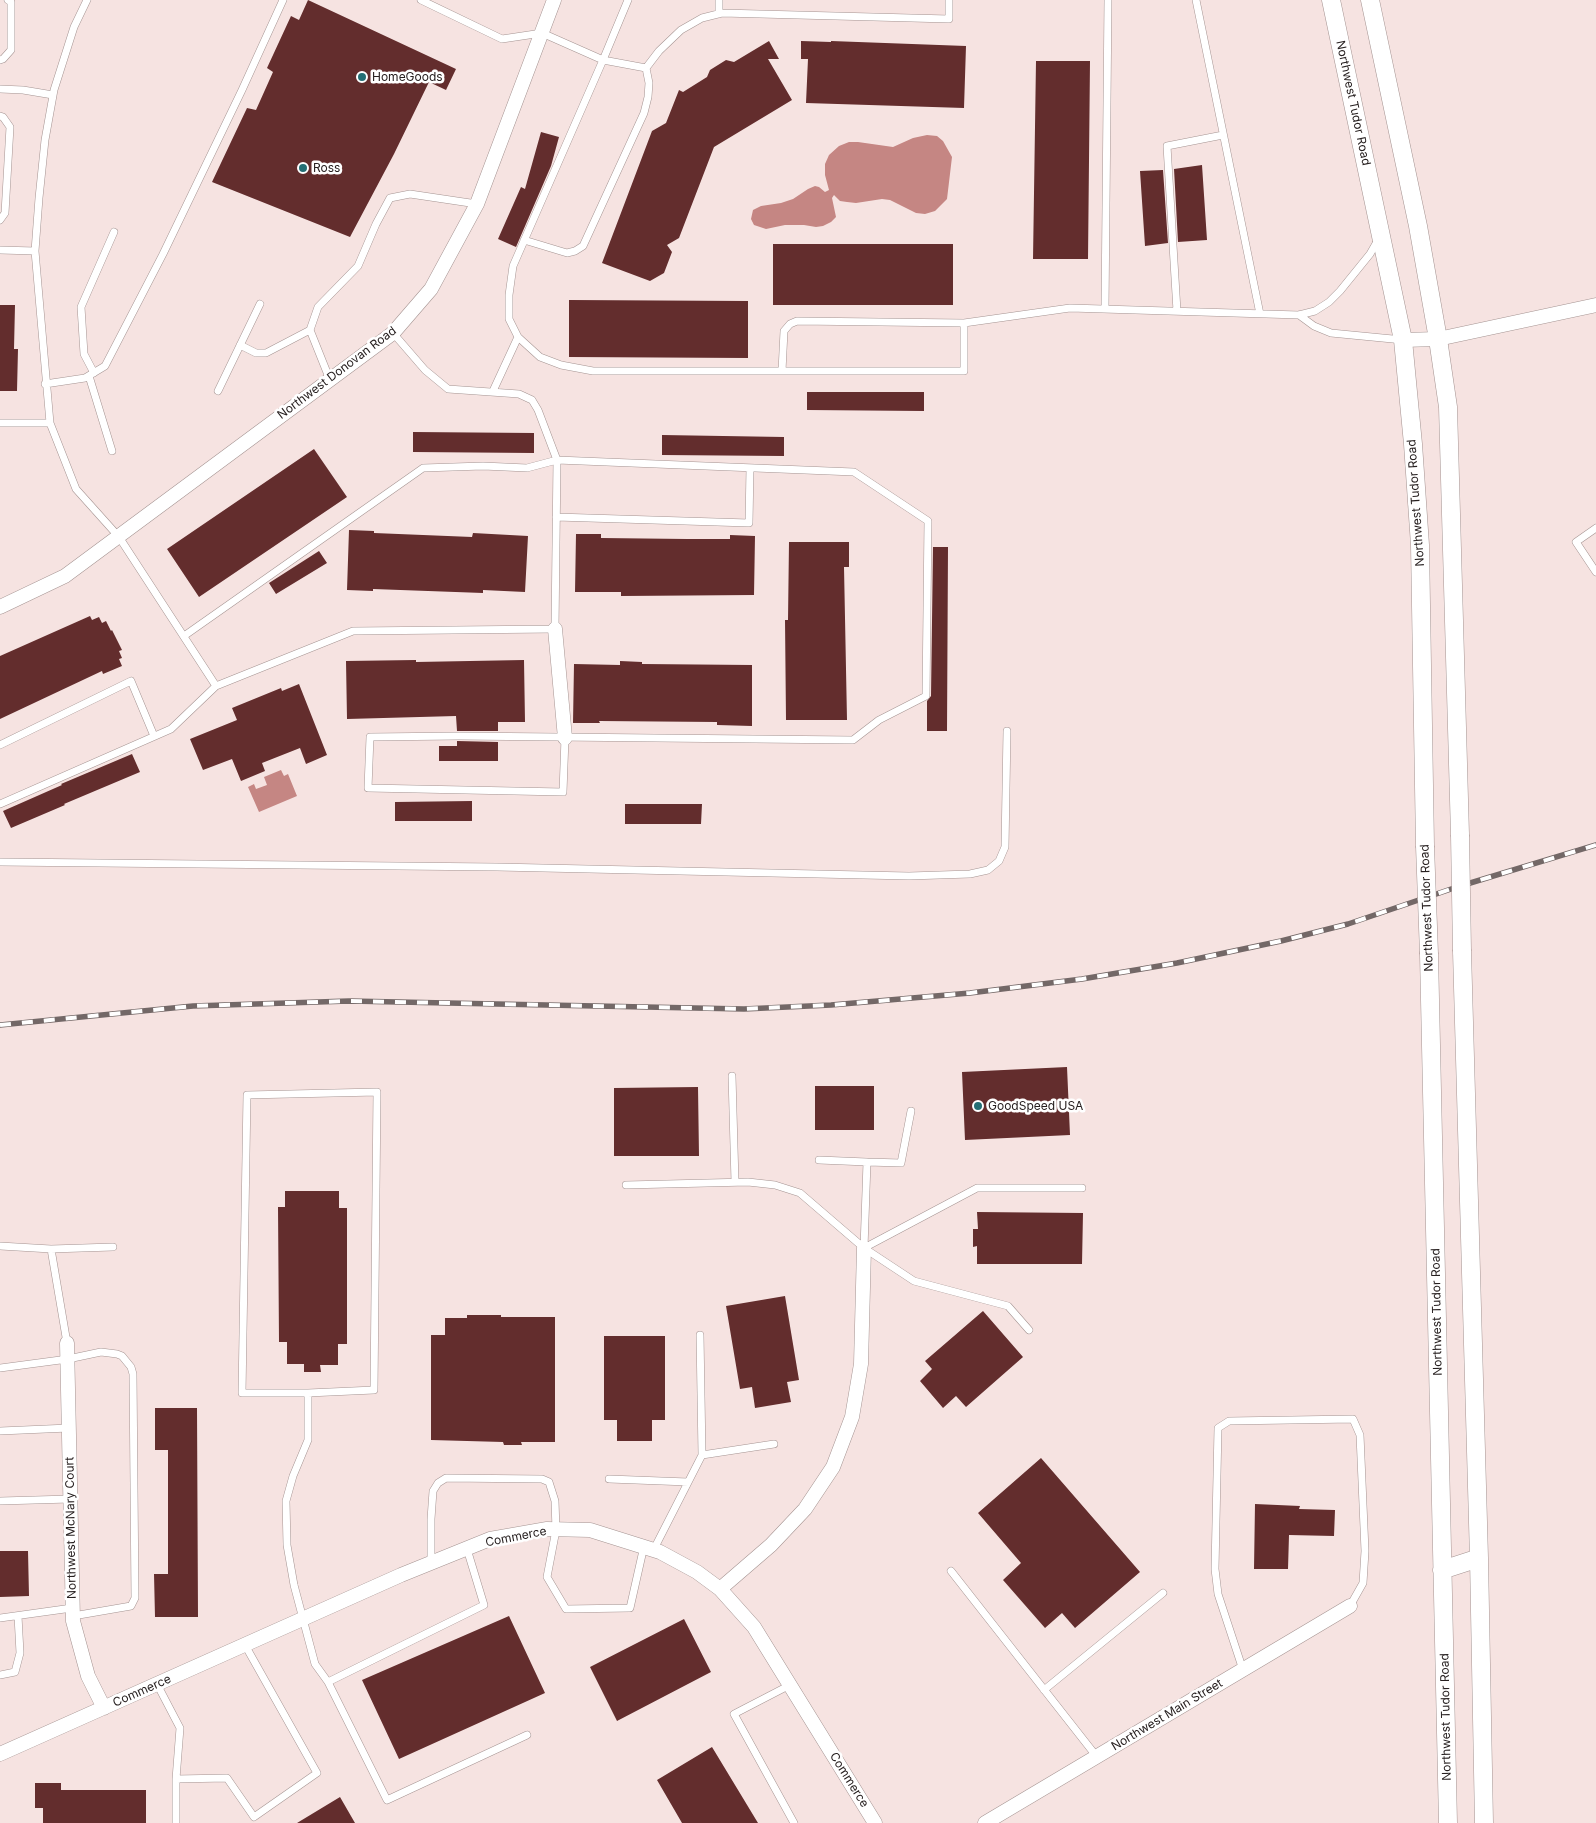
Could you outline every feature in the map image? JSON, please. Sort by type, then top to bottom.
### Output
[{"type":"street","name":"Northwest Donovan Road","points":[[0,607],[65,576],[393,333],[431,289],[477,204],[554,0]]},
{"type":"street","name":"Northwest Tudor Road","points":[[1331,0],[1403,340],[1420,545],[1448,1823]]},
{"type":"street","points":[[1370,0],[1418,226],[1448,407],[1479,1558],[1484,1823]]},
{"type":"street","points":[[1403,340],[1438,339],[1596,305]]},
{"type":"street","points":[[555,629],[565,738]]},
{"type":"street","points":[[720,1589],[771,1545],[805,1509],[834,1467],[852,1418],[861,1364],[864,1248]]},
{"type":"street","name":"Northwest McNary Court","points":[[67,1343],[72,1612],[88,1676],[104,1708]]},
{"type":"street","name":"Commerce","points":[[0,1754],[431,1563],[490,1539],[547,1529],[590,1530],[649,1548],[697,1572],[720,1589],[754,1627],[876,1823]]},
{"type":"street","points":[[1442,1570],[1479,1558]]},
{"type":"street","name":"Northwest Main Street","points":[[984,1823],[1350,1606]]},
{"type":"lane","points":[[0,60],[4,59],[11,50],[11,2],[8,0]]},
{"type":"lane","points":[[87,0],[74,27],[54,95],[45,140],[36,251],[45,384],[50,423],[76,489],[119,537],[216,686]]},
{"type":"lane","points":[[45,384],[85,378],[105,366],[138,304],[242,90],[283,0]]},
{"type":"lane","points":[[421,0],[502,39],[542,33],[603,60],[646,68]]},
{"type":"lane","points":[[628,0],[513,266],[509,295],[509,319],[518,338],[540,357],[561,365],[593,371],[964,371],[964,323]]},
{"type":"lane","points":[[719,0],[719,14]]},
{"type":"lane","points":[[646,68],[681,30],[702,18],[719,14],[949,19],[949,0]]},
{"type":"lane","points":[[1105,309],[1108,0]]},
{"type":"lane","points":[[1196,0],[1260,314]]},
{"type":"lane","points":[[524,240],[567,253],[583,246],[644,113],[649,83],[646,68]]},
{"type":"lane","points":[[0,89],[23,90],[54,95]]},
{"type":"lane","points":[[0,116],[3,117],[10,127],[5,213],[0,220]]},
{"type":"lane","points":[[1178,311],[1167,146],[1223,135]]},
{"type":"lane","points":[[330,380],[310,330],[318,307],[358,266],[376,224],[390,198],[410,194],[477,204]]},
{"type":"lane","points":[[112,451],[84,354],[81,307],[114,232]]},
{"type":"lane","points":[[782,371],[784,331],[790,324],[797,321],[964,323],[1070,308],[1298,315],[1315,311],[1334,297],[1367,259],[1381,235]]},
{"type":"lane","points":[[0,250],[36,251]]},
{"type":"lane","points":[[218,390],[260,304]]},
{"type":"lane","points":[[1298,315],[1314,326],[1331,333],[1403,340]]},
{"type":"lane","points":[[240,345],[256,353],[266,353],[310,330]]},
{"type":"lane","points":[[0,804],[171,728],[216,686],[353,631],[555,629],[556,460],[541,417],[532,400],[520,394],[448,389],[426,370],[393,333]]},
{"type":"lane","points":[[493,391],[518,338]]},
{"type":"lane","points":[[0,423],[50,423]]},
{"type":"lane","points":[[184,636],[423,468],[483,466],[527,468],[556,460],[854,472],[928,521],[926,696],[879,720],[854,740],[565,738],[370,737],[368,788],[563,792],[565,738]]},
{"type":"lane","points":[[556,517],[749,523],[750,468]]},
{"type":"lane","points":[[1596,528],[1576,542],[1596,572]]},
{"type":"lane","points":[[0,745],[131,681],[154,736]]},
{"type":"lane","points":[[0,862],[487,866],[909,876],[970,874],[988,870],[999,861],[1005,847],[1007,731]]},
{"type":"lane","points":[[732,1076],[735,1182]]},
{"type":"lane","points":[[377,1092],[374,1390],[308,1393],[242,1393],[247,1095],[377,1092]]},
{"type":"lane","points":[[819,1160],[901,1163],[911,1111]]},
{"type":"lane","points":[[864,1248],[867,1162]]},
{"type":"lane","points":[[626,1185],[735,1182],[775,1185],[800,1193],[864,1248],[914,1281],[1008,1306],[1029,1330]]},
{"type":"lane","points":[[864,1248],[977,1188],[1082,1188]]},
{"type":"lane","points":[[0,1246],[51,1249],[114,1248]]},
{"type":"lane","points":[[51,1249],[67,1343]]},
{"type":"lane","points":[[431,1563],[433,1491],[438,1483],[446,1478],[542,1479],[549,1482],[555,1501],[556,1530],[547,1576],[566,1609],[630,1608],[649,1548],[702,1455],[700,1335]]},
{"type":"lane","points":[[0,1368],[68,1359],[101,1352],[117,1354],[127,1361],[132,1374],[135,1598],[131,1606],[0,1618]]},
{"type":"lane","points":[[308,1393],[308,1440],[293,1476],[286,1502],[286,1545],[302,1620],[315,1664],[328,1682],[387,1800],[527,1735]]},
{"type":"lane","points":[[1243,1670],[1218,1594],[1215,1569],[1218,1428],[1229,1421],[1353,1419],[1360,1435],[1365,1551],[1363,1583],[1350,1606]]},
{"type":"lane","points":[[0,1430],[69,1428]]},
{"type":"lane","points":[[702,1455],[774,1444]]},
{"type":"lane","points":[[609,1479],[688,1482]]},
{"type":"lane","points":[[0,1501],[70,1499]]},
{"type":"lane","points":[[328,1682],[484,1605],[467,1549]]},
{"type":"lane","points":[[951,1572],[1097,1757]]},
{"type":"lane","points":[[1044,1690],[1163,1593]]},
{"type":"lane","points":[[0,1675],[15,1672],[20,1653],[18,1616]]},
{"type":"lane","points":[[176,1779],[227,1778],[254,1817],[317,1774],[245,1645]]},
{"type":"lane","points":[[157,1684],[180,1728],[176,1779],[176,1823]]},
{"type":"lane","points":[[790,1685],[734,1714],[794,1823]]},
{"type":"shaded area","points":[[927,135],[937,136],[943,141],[952,157],[947,199],[935,211],[925,214],[916,213],[890,200],[882,199],[856,203],[840,201],[834,195],[832,198],[836,217],[823,226],[785,225],[766,229],[754,225],[751,219],[753,210],[761,206],[793,199],[815,186],[825,192],[829,190],[825,175],[825,164],[829,155],[839,146],[849,142],[858,142],[893,147],[913,138]]},
{"type":"shaded area","points":[[281,770],[284,776],[288,774],[297,796],[259,812],[248,787],[254,784],[256,789],[267,785],[264,777]]},
{"type":"building","points":[[308,0],[456,69],[446,90],[429,82],[394,154],[350,237],[212,182],[247,108],[256,110],[273,72],[267,68],[291,16],[299,20]]},
{"type":"building","points":[[769,41],[779,59],[768,59],[792,100],[714,147],[679,238],[667,245],[672,252],[664,273],[650,281],[602,263],[652,131],[666,123],[679,90],[683,92],[707,77],[710,70],[726,60],[734,62]]},
{"type":"building","points":[[801,41],[966,46],[964,108],[806,103],[808,59],[801,59]]},
{"type":"building","points":[[1036,61],[1090,61],[1088,259],[1033,259]]},
{"type":"building","points":[[541,132],[559,137],[551,166],[516,247],[498,239],[521,187],[525,189]]},
{"type":"building","points":[[1202,165],[1207,240],[1178,242],[1174,169]]},
{"type":"building","points":[[1163,170],[1168,243],[1145,246],[1140,171]]},
{"type":"building","points":[[773,244],[953,244],[953,305],[773,305]]},
{"type":"building","points":[[569,300],[748,301],[748,358],[569,357]]},
{"type":"building","points":[[0,305],[15,305],[14,349],[18,349],[17,391],[0,391]]},
{"type":"building","points":[[807,392],[924,392],[924,411],[807,410]]},
{"type":"building","points":[[413,432],[534,433],[534,453],[413,452]]},
{"type":"building","points":[[662,435],[784,437],[784,456],[662,455]]},
{"type":"building","points":[[314,449],[347,497],[199,597],[167,549]]},
{"type":"building","points":[[349,530],[374,531],[374,533],[472,537],[473,533],[528,536],[525,592],[483,590],[483,593],[373,589],[373,591],[347,590]]},
{"type":"building","points":[[576,534],[601,534],[601,538],[687,539],[730,539],[730,535],[755,536],[754,595],[621,596],[621,592],[575,592]]},
{"type":"building","points":[[789,542],[849,542],[849,567],[844,567],[847,720],[786,720],[785,620],[788,620]]},
{"type":"building","points":[[933,547],[948,547],[947,731],[927,731],[927,701],[931,696]]},
{"type":"building","points":[[319,551],[327,563],[276,594],[269,583]]},
{"type":"building","points":[[90,616],[92,620],[99,617],[102,623],[106,621],[112,630],[122,650],[119,651],[122,658],[119,659],[122,666],[103,674],[102,671],[0,719],[0,656]]},
{"type":"building","points":[[416,660],[416,662],[524,660],[525,722],[498,722],[498,731],[457,731],[456,716],[347,719],[346,661]]},
{"type":"building","points":[[620,661],[642,662],[642,664],[752,665],[752,726],[717,725],[717,722],[599,721],[600,723],[573,723],[574,664],[620,665]]},
{"type":"building","points":[[299,684],[327,755],[306,764],[300,748],[262,763],[265,771],[241,781],[232,759],[203,770],[190,739],[237,720],[232,708],[281,688],[282,691]]},
{"type":"building","points":[[457,741],[498,742],[498,761],[439,761],[439,746],[457,746]]},
{"type":"building","points":[[132,754],[140,772],[11,828],[3,811]]},
{"type":"building","points":[[472,801],[472,821],[395,821],[395,802]]},
{"type":"building","points":[[625,804],[702,804],[701,824],[625,824]]},
{"type":"building","points":[[1067,1067],[1070,1135],[965,1140],[962,1072]]},
{"type":"building","points":[[815,1086],[874,1086],[874,1130],[815,1130]]},
{"type":"building","points":[[698,1087],[699,1156],[614,1156],[614,1088]]},
{"type":"building","points":[[285,1191],[339,1191],[339,1208],[347,1208],[347,1344],[338,1344],[338,1365],[320,1365],[321,1372],[304,1372],[304,1364],[287,1364],[287,1342],[279,1342],[278,1207],[285,1207]]},
{"type":"building","points":[[977,1212],[1083,1213],[1082,1264],[977,1264],[977,1246],[973,1247],[973,1229],[978,1229]]},
{"type":"building","points":[[785,1296],[799,1380],[787,1382],[791,1402],[755,1408],[752,1387],[740,1389],[726,1306]]},
{"type":"building","points":[[983,1311],[1023,1357],[966,1407],[956,1396],[943,1408],[920,1381],[932,1369],[925,1361]]},
{"type":"building","points":[[467,1315],[555,1317],[555,1442],[521,1442],[522,1445],[504,1445],[503,1442],[431,1440],[431,1335],[445,1335],[445,1318],[467,1318]]},
{"type":"building","points":[[604,1336],[665,1336],[665,1420],[652,1420],[652,1441],[617,1441],[617,1420],[604,1420]]},
{"type":"building","points":[[155,1408],[197,1408],[198,1617],[155,1617],[154,1574],[168,1574],[168,1450],[155,1450]]},
{"type":"building","points":[[1041,1458],[1140,1572],[1075,1628],[1062,1613],[1045,1628],[1003,1580],[1021,1563],[978,1513]]},
{"type":"building","points":[[1255,1504],[1300,1506],[1299,1509],[1335,1510],[1334,1536],[1289,1535],[1288,1569],[1254,1569]]},
{"type":"building","points":[[0,1551],[28,1551],[29,1596],[0,1597]]},
{"type":"building","points":[[509,1616],[545,1693],[399,1759],[362,1680]]},
{"type":"building","points":[[684,1619],[711,1672],[617,1721],[590,1667]]},
{"type":"building","points":[[712,1747],[758,1823],[682,1823],[657,1780]]},
{"type":"building","points":[[35,1783],[61,1783],[61,1790],[146,1790],[146,1823],[43,1823],[43,1808],[35,1808]]},
{"type":"building","points":[[340,1797],[355,1823],[297,1823]]},
{"type":"railway","points":[[0,1025],[193,1006],[349,1001],[744,1009],[831,1005],[970,993],[1082,979],[1177,963],[1281,941],[1348,924],[1457,887],[1596,845]]},
{"type":"place","name":"HomeGoods","points":[[362,77]]},
{"type":"place","name":"Ross","points":[[303,168]]},
{"type":"place","name":"GoodSpeed USA","points":[[978,1106]]}]
